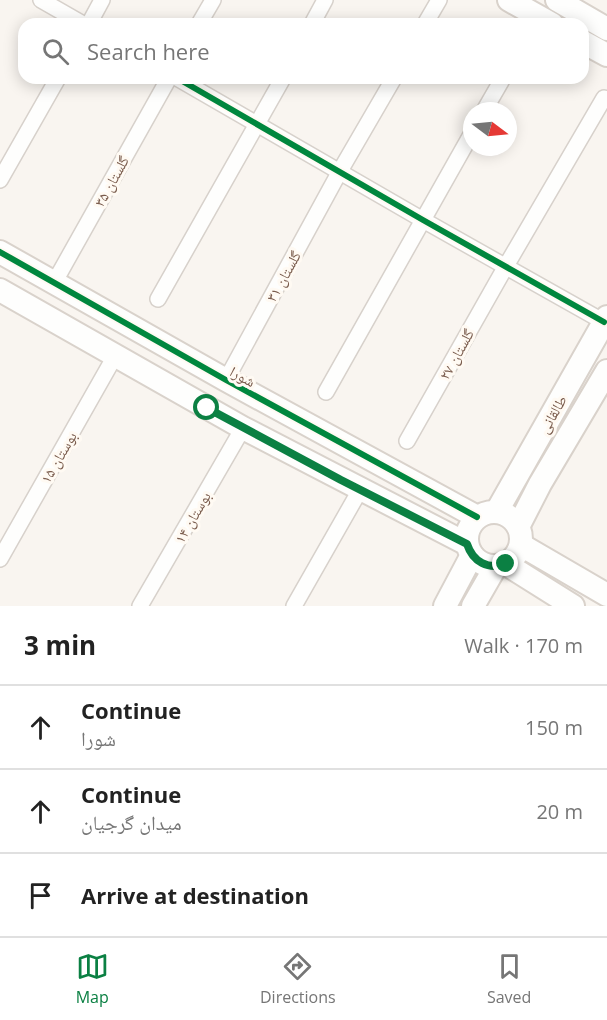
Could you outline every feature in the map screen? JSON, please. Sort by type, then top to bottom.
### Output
[{"type":"street","points":[[41,0],[72,18]]},
{"type":"street","points":[[92,18],[102,0]]},
{"type":"street","points":[[203,18],[213,0]]},
{"type":"street","points":[[316,18],[326,0]]},
{"type":"street","points":[[428,18],[439,0]]},
{"type":"street","points":[[509,0],[541,18]]},
{"type":"street","points":[[558,0],[588,18]]},
{"type":"street","points":[[589,18],[607,29]]},
{"type":"street","points":[[589,45],[607,55]]},
{"type":"street","points":[[0,180],[55,84]]},
{"type":"street","name":"گلستان ۳۵","points":[[54,283],[166,84]]},
{"type":"street","points":[[187,84],[423,220],[606,320]]},
{"type":"street","points":[[158,299],[280,84]]},
{"type":"street","name":"گلستان ۳۱","points":[[226,380],[340,171],[391,84]]},
{"type":"street","points":[[489,102],[500,84]]},
{"type":"street","name":"گلستان ۲۷","points":[[407,441],[604,98]]},
{"type":"street","points":[[326,392],[463,149]]},
{"type":"street","name":"شورا","points":[[0,252],[443,499],[487,514]]},
{"type":"street","points":[[1,293],[243,428],[428,524],[470,550],[487,565],[501,565],[533,580],[573,606]]},
{"type":"street","name":"طالقانی","points":[[487,514],[520,469],[606,320]]},
{"type":"street","name":"بوستان ۱۵","points":[[0,559],[115,356]]},
{"type":"street","name":"طالقانی","points":[[520,535],[540,484],[607,371]]},
{"type":"street","name":"بوستان ۱۴","points":[[140,606],[243,428]]},
{"type":"street","points":[[520,469],[520,477],[524,484],[532,486],[540,484]]},
{"type":"street","points":[[294,606],[360,490]]},
{"type":"street","points":[[428,524],[436,522],[442,516],[445,508],[443,499]]},
{"type":"street","points":[[448,599],[470,550],[467,534],[470,525],[487,514],[505,513],[513,518],[520,535],[550,562],[607,595]]},
{"type":"street","points":[[473,606],[501,565],[516,556],[520,535]]},
{"type":"street","points":[[533,580],[534,570],[540,562],[550,562]]},
{"type":"street","points":[[448,599],[459,591],[466,593],[473,606]]},
{"type":"cycle path","points":[[187,84],[604,322]]},
{"type":"cycle path","points":[[0,252],[226,380],[477,517]]},
{"type":"route","points":[[207,408],[467,544],[472,555],[479,561],[487,565],[506,564]]}]
